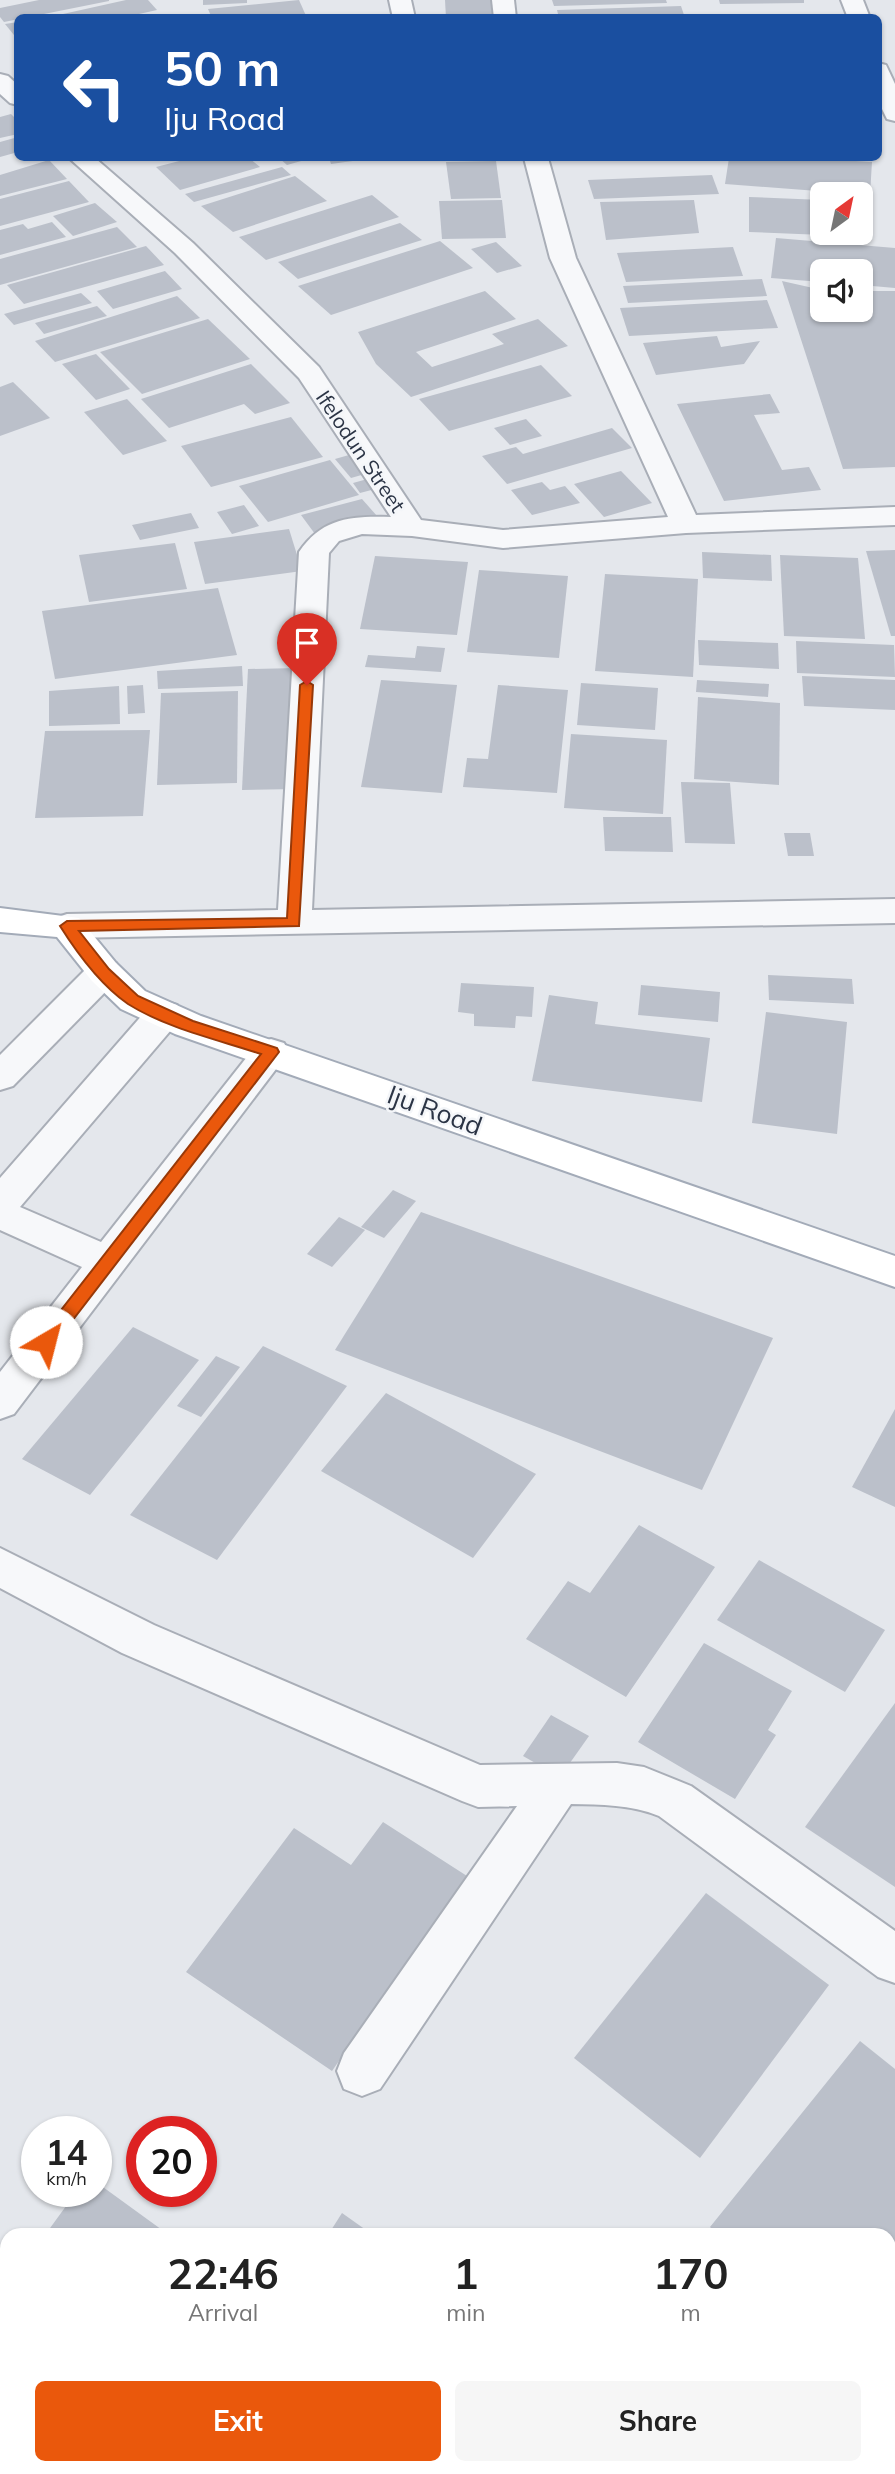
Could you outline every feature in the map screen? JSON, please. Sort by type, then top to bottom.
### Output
[{"type":"main road","points":[[0,920],[67,926]]},
{"type":"main road","name":"Iju Road","points":[[67,926],[104,972],[133,1000],[188,1025],[895,1272]]},
{"type":"street","points":[[0,81],[14,94]]},
{"type":"street","points":[[882,81],[895,114]]},
{"type":"street","name":"Ifelodun Street","points":[[83,161],[184,248],[309,373],[412,527],[503,539],[686,524],[895,516]]},
{"type":"street","points":[[537,161],[563,258],[686,524]]},
{"type":"street","points":[[294,923],[314,552],[329,536],[360,525],[412,527]]},
{"type":"street","points":[[67,926],[895,911]]},
{"type":"street","points":[[0,1077],[104,972]]},
{"type":"street","points":[[0,1204],[164,1014]]},
{"type":"street","points":[[0,1402],[271,1052]]},
{"type":"street","points":[[0,1214],[108,1262]]},
{"type":"street","points":[[0,1567],[138,1639],[478,1786],[559,1783],[644,1787],[675,1801],[895,1960]]},
{"type":"street","points":[[362,2071],[559,1783]]},
{"type":"building","points":[[39,0],[109,0],[44,14],[14,14],[14,20],[4,22],[0,17],[0,8]]},
{"type":"building","points":[[126,0],[148,0],[157,10],[139,14],[63,14]]},
{"type":"building","points":[[203,0],[247,0],[247,3],[203,5]]},
{"type":"building","points":[[299,0],[305,14],[210,14],[208,9]]},
{"type":"building","points":[[445,0],[494,0],[497,14],[446,14]]},
{"type":"building","points":[[552,0],[666,0],[667,3],[554,6]]},
{"type":"building","points":[[719,0],[804,0],[804,3],[720,4]]},
{"type":"building","points":[[681,6],[684,14],[558,14],[557,10]]},
{"type":"building","points":[[14,23],[14,35],[5,24]]},
{"type":"building","points":[[11,114],[14,117],[14,135],[0,138],[0,117]]},
{"type":"building","points":[[14,138],[14,153],[0,157],[0,142]]},
{"type":"building","points":[[50,161],[67,179],[0,196],[0,175]]},
{"type":"building","points":[[179,161],[253,161],[260,167],[180,190],[156,167]]},
{"type":"building","points":[[282,161],[301,161],[287,165]]},
{"type":"building","points":[[330,161],[353,161],[331,164]]},
{"type":"building","points":[[496,161],[501,198],[451,199],[446,162]]},
{"type":"building","points":[[729,161],[872,162],[871,182],[810,182],[810,190],[725,184]]},
{"type":"building","points":[[282,167],[291,175],[194,202],[185,194]]},
{"type":"building","points":[[712,175],[719,194],[594,199],[588,180]]},
{"type":"building","points":[[295,176],[327,201],[233,232],[201,206]]},
{"type":"building","points":[[69,181],[89,202],[0,226],[0,199]]},
{"type":"building","points":[[372,195],[399,217],[266,260],[239,237]]},
{"type":"building","points":[[749,197],[810,200],[810,234],[749,232]]},
{"type":"building","points":[[502,200],[506,238],[442,239],[439,201]]},
{"type":"building","points":[[694,200],[699,233],[606,240],[600,202]]},
{"type":"building","points":[[95,203],[117,222],[73,236],[53,216]]},
{"type":"building","points":[[52,222],[66,237],[0,255],[0,230],[23,224],[28,229]]},
{"type":"building","points":[[400,223],[422,240],[298,279],[278,262]]},
{"type":"building","points":[[117,227],[137,247],[0,285],[0,259]]},
{"type":"building","points":[[776,238],[810,241],[810,245],[895,248],[895,288],[873,286],[873,259],[810,259],[810,281],[771,278]]},
{"type":"building","points":[[440,241],[473,268],[331,315],[298,286]]},
{"type":"building","points":[[496,242],[522,266],[497,273],[471,249]]},
{"type":"building","points":[[146,246],[164,265],[24,304],[7,285]]},
{"type":"building","points":[[733,247],[743,276],[626,282],[617,253]]},
{"type":"building","points":[[165,271],[182,289],[113,309],[97,291]]},
{"type":"building","points":[[762,279],[767,296],[628,303],[623,286]]},
{"type":"building","points":[[782,281],[810,287],[810,322],[873,322],[873,291],[895,291],[895,467],[843,469]]},
{"type":"building","points":[[485,291],[516,319],[416,352],[432,367],[504,344],[492,334],[538,319],[568,346],[411,397],[376,364],[358,332]]},
{"type":"building","points":[[81,293],[92,303],[14,325],[4,314]]},
{"type":"building","points":[[177,296],[200,318],[55,362],[35,341]]},
{"type":"building","points":[[767,300],[778,328],[629,336],[620,308]]},
{"type":"building","points":[[97,306],[107,316],[44,334],[35,323]]},
{"type":"building","points":[[208,319],[250,359],[142,394],[100,352]]},
{"type":"building","points":[[717,336],[721,347],[760,341],[744,364],[656,375],[643,343]]},
{"type":"building","points":[[96,354],[130,389],[96,400],[62,364]]},
{"type":"building","points":[[251,364],[290,403],[255,414],[244,404],[169,428],[141,399]]},
{"type":"building","points":[[541,365],[572,396],[449,431],[419,399]]},
{"type":"building","points":[[13,382],[50,418],[0,436],[0,387]]},
{"type":"building","points":[[770,394],[780,413],[754,415],[782,470],[809,467],[821,490],[724,501],[677,404]]},
{"type":"building","points":[[127,399],[167,441],[123,455],[84,412]]},
{"type":"building","points":[[291,417],[323,457],[211,487],[181,446]]},
{"type":"building","points":[[526,419],[542,436],[510,445],[494,428]]},
{"type":"building","points":[[612,428],[632,448],[507,484],[482,456],[516,447],[523,454]]},
{"type":"building","points":[[356,453],[372,472],[351,478],[335,459]]},
{"type":"building","points":[[330,460],[359,495],[268,522],[239,486]]},
{"type":"building","points":[[621,471],[652,503],[604,517],[574,484]]},
{"type":"building","points":[[371,478],[379,488],[360,493],[353,483]]},
{"type":"building","points":[[542,482],[550,490],[565,486],[580,503],[532,515],[511,490]]},
{"type":"building","points":[[362,499],[377,516],[315,534],[301,515]]},
{"type":"building","points":[[244,505],[259,526],[232,534],[217,512]]},
{"type":"building","points":[[191,513],[199,528],[140,540],[132,525]]},
{"type":"building","points":[[289,529],[302,571],[205,584],[194,542]]},
{"type":"building","points":[[175,543],[187,589],[89,602],[79,555]]},
{"type":"building","points":[[895,550],[895,636],[891,636],[866,551]]},
{"type":"building","points":[[702,552],[771,555],[772,581],[703,578]]},
{"type":"building","points":[[780,555],[858,558],[865,639],[784,636]]},
{"type":"building","points":[[375,556],[468,562],[457,635],[360,629]]},
{"type":"building","points":[[479,570],[568,576],[559,658],[467,652]]},
{"type":"building","points":[[605,574],[698,579],[693,677],[595,671]]},
{"type":"building","points":[[218,588],[237,655],[55,679],[42,611]]},
{"type":"building","points":[[698,640],[778,643],[779,669],[699,665]]},
{"type":"building","points":[[796,641],[894,645],[895,677],[797,673]]},
{"type":"building","points":[[417,646],[445,648],[441,672],[365,667],[368,655],[415,658]]},
{"type":"building","points":[[242,666],[243,686],[158,689],[157,671]]},
{"type":"building","points":[[297,668],[295,789],[242,790],[248,669]]},
{"type":"building","points":[[802,676],[895,680],[895,710],[804,706]]},
{"type":"building","points":[[381,680],[457,685],[442,793],[361,787]]},
{"type":"building","points":[[697,680],[769,684],[768,697],[696,692]]},
{"type":"building","points":[[581,683],[658,688],[655,730],[577,725]]},
{"type":"building","points":[[143,685],[145,713],[128,714],[127,686]]},
{"type":"building","points":[[498,685],[568,690],[557,793],[463,787],[467,758],[488,759]]},
{"type":"building","points":[[119,686],[120,724],[49,726],[49,691]]},
{"type":"building","points":[[238,691],[237,783],[157,785],[161,693]]},
{"type":"building","points":[[698,697],[780,703],[779,785],[694,779]]},
{"type":"building","points":[[150,730],[143,816],[35,818],[45,731]]},
{"type":"building","points":[[571,734],[667,740],[663,814],[564,808]]},
{"type":"building","points":[[681,782],[730,783],[735,844],[685,843]]},
{"type":"building","points":[[603,817],[671,817],[673,852],[605,851]]},
{"type":"building","points":[[784,833],[810,833],[814,856],[788,856]]},
{"type":"building","points":[[768,975],[852,979],[854,1004],[769,1000]]},
{"type":"building","points":[[461,983],[534,987],[532,1017],[516,1016],[515,1028],[474,1026],[474,1014],[458,1012]]},
{"type":"building","points":[[641,985],[720,992],[718,1022],[638,1015]]},
{"type":"building","points":[[549,995],[598,1002],[595,1024],[710,1038],[702,1102],[532,1081]]},
{"type":"building","points":[[766,1012],[847,1022],[837,1134],[752,1123]]},
{"type":"building","points":[[393,1190],[416,1201],[384,1238],[361,1227]]},
{"type":"building","points":[[421,1212],[773,1338],[702,1490],[335,1350]]},
{"type":"building","points":[[339,1217],[365,1230],[332,1267],[307,1254]]},
{"type":"building","points":[[133,1327],[199,1360],[90,1495],[22,1459]]},
{"type":"building","points":[[263,1346],[347,1386],[217,1560],[130,1515]]},
{"type":"building","points":[[216,1356],[240,1367],[201,1417],[177,1406]]},
{"type":"building","points":[[386,1393],[536,1474],[473,1558],[321,1471]]},
{"type":"building","points":[[895,1409],[895,1507],[852,1487]]},
{"type":"building","points":[[639,1525],[715,1567],[626,1697],[526,1639],[568,1581],[590,1593]]},
{"type":"building","points":[[759,1560],[885,1630],[845,1692],[717,1620]]},
{"type":"building","points":[[704,1643],[792,1691],[768,1730],[776,1735],[735,1799],[638,1742]]},
{"type":"building","points":[[895,1703],[895,1887],[805,1827]]},
{"type":"building","points":[[551,1715],[589,1736],[560,1777],[523,1756]]},
{"type":"building","points":[[383,1822],[467,1876],[332,2071],[186,1972],[294,1828],[351,1865]]},
{"type":"building","points":[[706,1893],[829,1985],[700,2158],[574,2058]]},
{"type":"building","points":[[860,2041],[895,2069],[895,2228],[710,2227]]},
{"type":"building","points":[[112,2194],[126,2204],[126,2207],[130,2207],[159,2228],[50,2228],[65,2207],[112,2207]]},
{"type":"building","points":[[342,2213],[363,2228],[332,2228]]},
{"type":"route","points":[[46,1342],[271,1052],[188,1025],[133,1000],[104,972],[67,926],[294,923],[307,685]]}]
